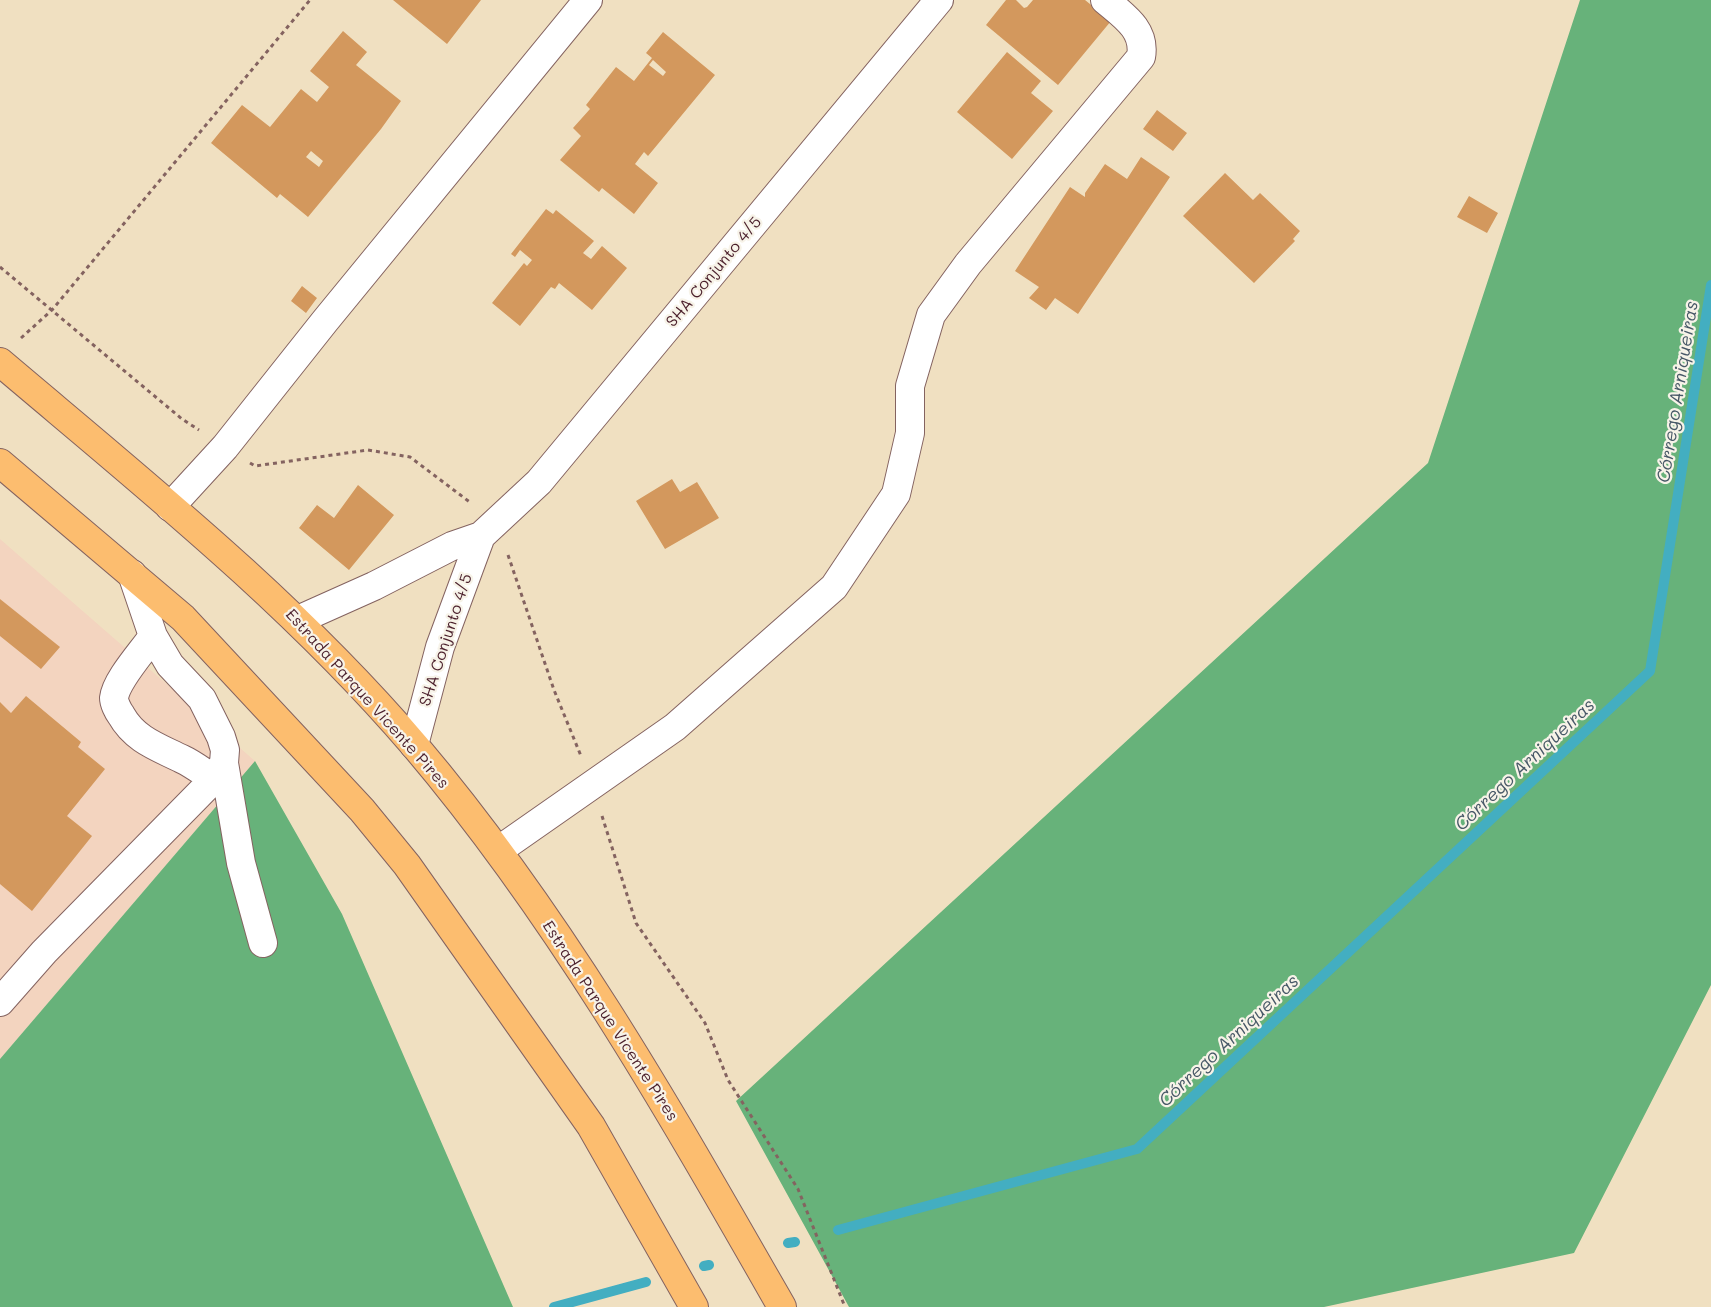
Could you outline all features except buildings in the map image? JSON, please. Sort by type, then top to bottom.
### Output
[{"type":"main road","name":"Estrada Parque Vicente Pires","points":[[7,353],[170,507],[298,620],[414,745],[499,850],[649,1076],[782,1307]]},
{"type":"main road","points":[[0,463],[183,618],[362,810],[407,865],[590,1126],[694,1307]]},
{"type":"street","points":[[170,507],[225,447],[325,321],[588,0]]},
{"type":"street","name":"SHA Conjunto 4/5","points":[[298,620],[374,586],[489,529],[545,475],[939,0]]},
{"type":"street","points":[[499,850],[593,786],[674,727],[834,586],[896,494],[910,433],[910,386],[931,315],[968,264],[1141,57],[1143,43],[1139,33],[1105,0]]},
{"type":"street","name":"SHA Conjunto 4/5","points":[[414,745],[440,647],[489,529]]},
{"type":"street","points":[[132,574],[153,636],[170,664],[202,700],[211,714],[223,744],[219,771],[241,863],[264,943]]},
{"type":"street","points":[[153,636],[118,686],[114,699],[118,712],[127,726],[158,749],[219,771]]},
{"type":"street","points":[[0,1002],[44,952],[219,771]]},
{"type":"path","points":[[7,353],[52,310],[310,0]]},
{"type":"path","points":[[0,267],[182,418],[255,466],[368,450],[410,457],[489,529],[593,786],[636,922],[705,1023],[728,1080],[798,1189],[845,1307]]},
{"type":"shaded area","points":[[0,539],[255,761],[0,1059]]},
{"type":"green space","points":[[1580,0],[1711,0],[1711,985],[1574,1253],[1324,1307],[849,1307],[736,1101],[1428,463]]},
{"type":"green space","points":[[255,761],[342,914],[513,1307],[0,1307],[0,1059]]},
{"type":"waterway","name":"Córrego Arniqueiras","points":[[838,1230],[1137,1149],[1650,671],[1711,285]]},
{"type":"waterway","points":[[788,1243],[795,1242]]},
{"type":"waterway","points":[[704,1266],[709,1265]]},
{"type":"waterway","points":[[554,1307],[646,1282]]}]
